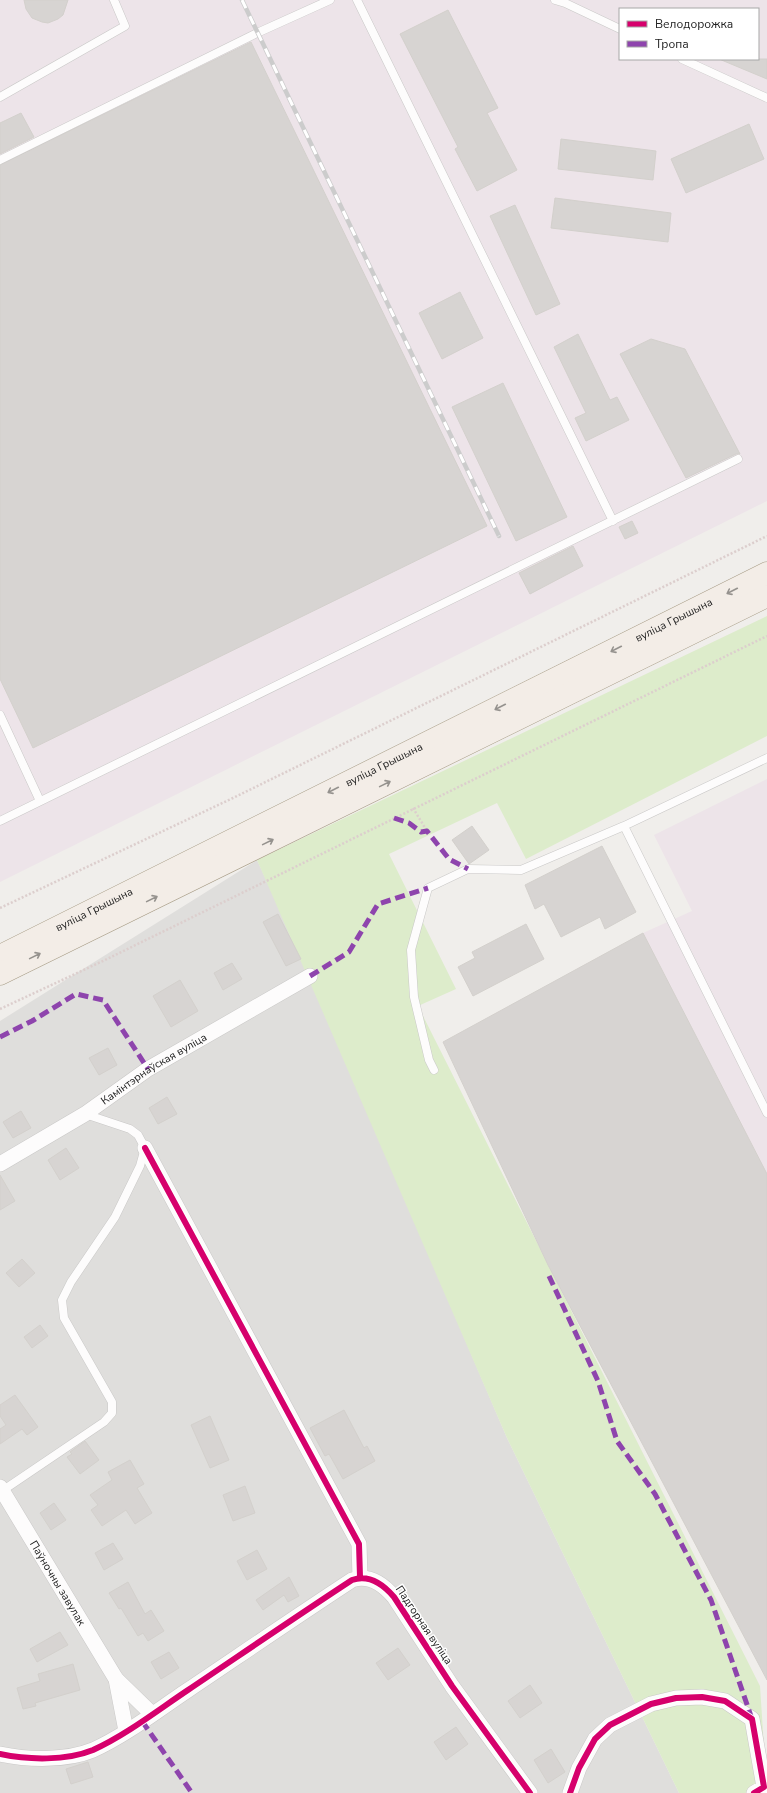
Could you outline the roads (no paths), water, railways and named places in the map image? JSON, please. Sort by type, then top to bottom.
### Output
[{"type":"main road","name":"вуліца Грышына","points":[[0,956],[767,573]]},
{"type":"main road","name":"вуліца Грышына","points":[[0,974],[767,596]]},
{"type":"street","name":"Камінтэрнаўская вуліца","points":[[0,1164],[86,1114],[148,1069],[310,976]]},
{"type":"street","points":[[0,1754],[17,1758],[46,1758],[68,1756],[92,1750],[126,1731],[352,1580],[360,1577],[359,1544],[145,1148]]},
{"type":"street","name":"Паўночны завулак","points":[[1,1489],[116,1679],[147,1717]]},
{"type":"street","name":"Падгорная вуліца","points":[[360,1577],[378,1582],[387,1588],[452,1686],[530,1793]]},
{"type":"street","name":"Паўночны завулак","points":[[116,1679],[126,1731]]},
{"type":"street","points":[[570,1793],[579,1768],[595,1739],[610,1725],[652,1704],[676,1698],[702,1697],[725,1701],[752,1719],[764,1786],[754,1793]]},
{"type":"lane","points":[[0,97],[125,26],[114,0]]},
{"type":"lane","points":[[0,160],[257,33],[330,0]]},
{"type":"lane","points":[[357,0],[613,521]]},
{"type":"lane","points":[[555,0],[565,3],[619,29]]},
{"type":"lane","points":[[684,60],[767,98]]},
{"type":"lane","points":[[0,821],[738,459]]},
{"type":"lane","points":[[0,715],[40,801]]},
{"type":"lane","points":[[434,1070],[429,1060],[414,997],[411,950],[428,888],[468,869],[521,870],[624,826],[767,758]]},
{"type":"lane","points":[[624,826],[767,1113]]},
{"type":"lane","points":[[1,1489],[104,1422],[112,1412],[112,1402],[64,1318],[62,1300],[71,1282],[115,1217],[140,1166],[145,1148],[138,1135],[130,1129],[86,1114]]},
{"type":"railway","points":[[242,0],[499,536]]}]
